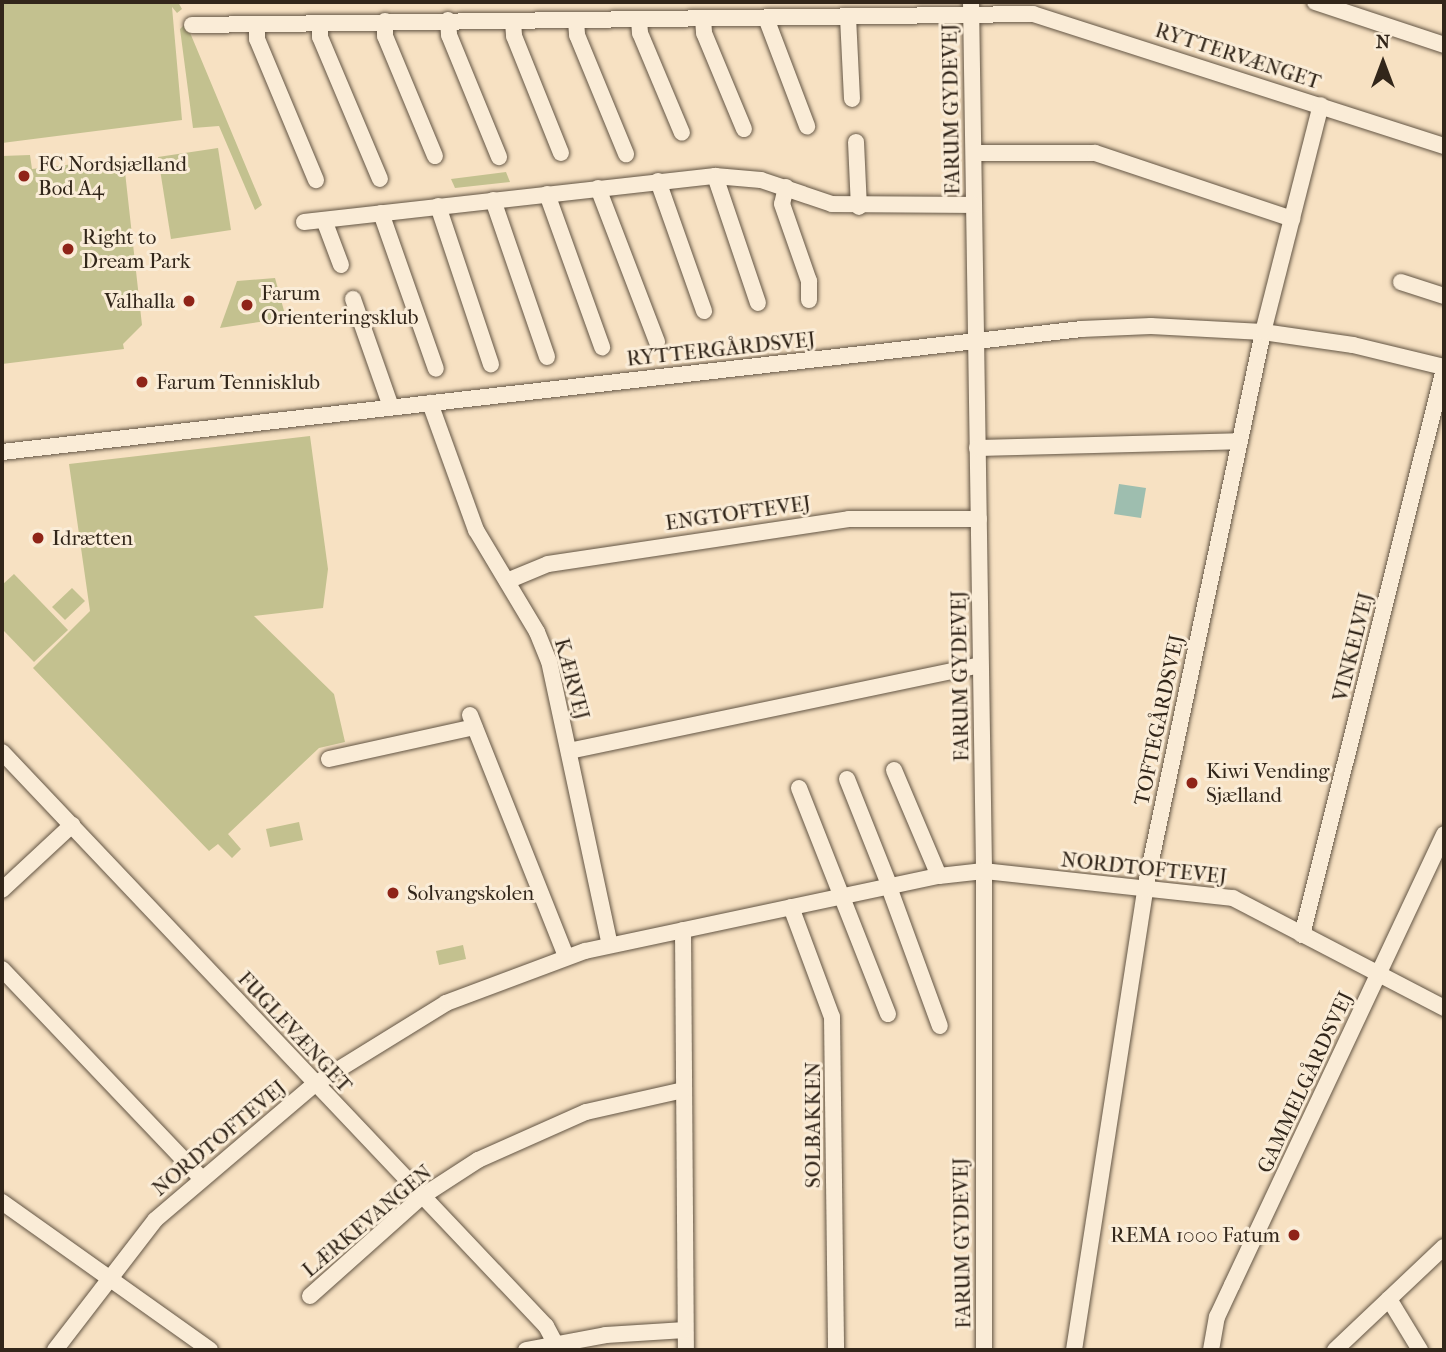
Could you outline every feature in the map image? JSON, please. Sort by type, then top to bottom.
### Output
[{"type":"street","points":[[1315,2],[1444,45]]},
{"type":"street","name":"RYTTERVÆNGET","points":[[191,25],[766,18],[842,12],[971,9],[1055,17],[1444,146]]},
{"type":"street","name":"FARUM GYDEVEJ","points":[[971,9],[984,871],[984,1350]]},
{"type":"street","points":[[842,12],[852,99]]},
{"type":"street","points":[[703,18],[704,33],[744,129]]},
{"type":"street","points":[[766,18],[807,126]]},
{"type":"street","points":[[639,19],[640,33],[682,133]]},
{"type":"street","points":[[449,20],[449,35],[499,157]]},
{"type":"street","points":[[576,20],[577,35],[626,155]]},
{"type":"street","points":[[384,21],[385,36],[435,156]]},
{"type":"street","points":[[513,21],[514,36],[562,153]]},
{"type":"street","points":[[320,23],[320,37],[380,178]]},
{"type":"street","points":[[257,24],[257,39],[316,180]]},
{"type":"street","name":"TOFTEGÅRDSVEJ","points":[[1074,1350],[1145,889],[1263,332],[1321,106]]},
{"type":"street","points":[[856,142],[859,207]]},
{"type":"street","points":[[974,153],[1096,153],[1292,219]]},
{"type":"street","points":[[304,222],[715,176],[786,187],[832,204],[859,207],[973,205]]},
{"type":"street","points":[[715,176],[758,303]]},
{"type":"street","points":[[658,181],[704,311]]},
{"type":"street","points":[[786,187],[782,204],[809,281],[809,300]]},
{"type":"street","points":[[598,188],[657,342]]},
{"type":"street","points":[[547,194],[602,347]]},
{"type":"street","points":[[493,200],[547,357]]},
{"type":"street","points":[[438,206],[491,364]]},
{"type":"street","points":[[381,213],[436,369]]},
{"type":"street","points":[[324,220],[341,265]]},
{"type":"street","points":[[1401,282],[1444,296]]},
{"type":"street","points":[[352,299],[391,407]]},
{"type":"street","name":"RYTTERGÅRDSVEJ","points":[[2,452],[976,341],[1151,326],[1263,332],[1353,345],[1444,368]]},
{"type":"street","name":"VINKELVEJ","points":[[1302,935],[1444,368]]},
{"type":"street","name":"KÆRVEJ","points":[[430,403],[476,530],[507,581],[549,661],[610,945]]},
{"type":"street","points":[[977,448],[1240,441]]},
{"type":"street","name":"ENGTOFTEVEJ","points":[[507,581],[548,564],[849,519],[979,519]]},
{"type":"street","points":[[569,751],[980,665]]},
{"type":"street","points":[[329,759],[472,721],[561,934],[566,956]]},
{"type":"street","name":"FUGLEVÆNGET","points":[[2,752],[546,1326],[555,1343]]},
{"type":"street","points":[[894,770],[940,876]]},
{"type":"street","points":[[846,779],[890,887],[940,1026]]},
{"type":"street","points":[[799,788],[888,1014]]},
{"type":"street","points":[[2,890],[72,825]]},
{"type":"street","name":"GAMMELGÅRDSVEJ","points":[[1211,1350],[1217,1317],[1444,834]]},
{"type":"street","name":"NORDTOFTEVEJ","points":[[55,1350],[106,1278],[155,1220],[201,1178],[240,1152],[315,1084],[446,1003],[566,956],[610,945],[940,876],[984,871],[1233,898],[1444,1008]]},
{"type":"street","name":"SOLBAKKEN","points":[[790,907],[832,1017],[836,1350]]},
{"type":"street","points":[[683,930],[686,1350]]},
{"type":"street","points":[[2,969],[201,1178]]},
{"type":"street","name":"LÆRKEVANGEN","points":[[310,1296],[421,1197],[478,1160],[559,1123],[650,1095],[684,1090]]},
{"type":"street","points":[[2,1202],[210,1350]]},
{"type":"street","points":[[1335,1350],[1444,1247]]},
{"type":"street","points":[[1389,1299],[1420,1350]]},
{"type":"street","points":[[526,1350],[555,1343],[685,1330]]},
{"type":"shaded area","points":[[2,2],[178,2],[182,9],[177,13],[172,7],[182,120],[2,143]]},
{"type":"shaded area","points":[[186,23],[262,205],[255,210],[219,126],[193,128],[180,29]]},
{"type":"shaded area","points":[[218,148],[231,230],[171,239],[158,157]]},
{"type":"shaded area","name":"Right to Dream Park","points":[[30,155],[32,169],[108,160],[125,172],[142,325],[123,344],[124,349],[2,364],[2,156]]},
{"type":"shaded area","points":[[506,172],[510,182],[455,188],[451,179]]},
{"type":"shaded area","points":[[275,278],[286,318],[220,328],[237,281]]},
{"type":"shaded area","points":[[310,436],[328,569],[323,608],[254,616],[334,694],[345,742],[319,748],[228,834],[241,849],[232,858],[218,844],[209,851],[33,668],[90,611],[69,464]]},
{"type":"shaded area","points":[[1119,484],[1146,488],[1141,518],[1114,514]]},
{"type":"shaded area","points":[[14,574],[68,630],[34,662],[2,629],[2,585]]},
{"type":"shaded area","points":[[72,588],[85,601],[65,620],[52,607]]},
{"type":"shaded area","points":[[299,822],[303,840],[270,847],[266,829]]},
{"type":"shaded area","points":[[463,945],[466,959],[439,965],[436,951]]},
{"type":"place","name":"FC Nordsjælland Bod A4","points":[[24,176]]},
{"type":"place","name":"Right to Dream Park","points":[[68,249]]},
{"type":"place","name":"Valhalla","points":[[189,301]]},
{"type":"place","name":"Farum Orienteringsklub","points":[[247,305]]},
{"type":"place","name":"Farum Tennisklub","points":[[142,382]]},
{"type":"place","name":"Idrætten","points":[[38,538]]},
{"type":"place","name":"Kiwi Vending Sjælland","points":[[1192,783]]},
{"type":"place","name":"Solvangskolen","points":[[393,893]]},
{"type":"place","name":"REMA 1000 Fatum","points":[[1294,1235]]}]
